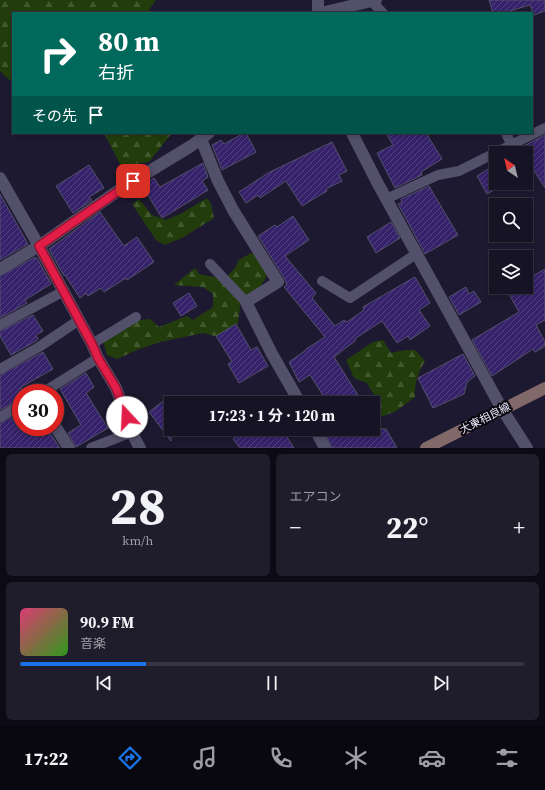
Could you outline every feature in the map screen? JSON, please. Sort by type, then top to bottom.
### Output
[{"type":"main road","name":"大東相良線","points":[[426,448],[545,388]]},
{"type":"street","points":[[318,0],[320,12]]},
{"type":"street","points":[[324,12],[374,1]]},
{"type":"street","points":[[353,134],[386,199],[502,409],[527,448]]},
{"type":"street","points":[[0,269],[39,246],[122,188],[205,136],[218,181],[233,210],[278,282],[246,302],[272,354],[296,396]]},
{"type":"street","points":[[0,178],[64,291],[98,358],[116,388],[132,432],[140,448]]},
{"type":"street","points":[[61,436],[69,448]]},
{"type":"street","points":[[319,436],[325,448]]},
{"type":"lane","points":[[374,1],[382,12]]},
{"type":"lane","points":[[533,134],[545,128]]},
{"type":"lane","points":[[506,134],[511,144]]},
{"type":"lane","points":[[386,199],[438,175],[459,171],[532,134]]},
{"type":"lane","points":[[322,281],[350,298],[416,254]]},
{"type":"lane","points":[[210,264],[246,302]]},
{"type":"lane","points":[[0,325],[64,291]]},
{"type":"lane","points":[[92,344],[136,317]]},
{"type":"lane","points":[[0,369],[39,347],[79,320]]},
{"type":"lane","points":[[56,384],[98,358]]},
{"type":"lane","points":[[0,417],[12,410]]},
{"type":"lane","points":[[91,448],[132,432]]},
{"type":"green space","points":[[0,0],[156,0],[148,12],[12,12],[12,81],[8,79],[0,71]]},
{"type":"green space","points":[[105,134],[171,134],[149,162],[121,166]]},
{"type":"green space","points":[[207,198],[211,204],[214,218],[182,238],[165,245],[156,240],[132,204],[139,199],[152,215],[166,220],[182,213]]},
{"type":"green space","points":[[251,253],[262,257],[267,275],[258,291],[241,299],[238,323],[219,337],[203,333],[160,342],[117,359],[107,355],[102,338],[140,320],[150,319],[159,327],[187,316],[193,320],[213,307],[213,294],[203,287],[174,285],[195,268],[199,274],[224,279],[235,268],[239,260]]},
{"type":"green space","points":[[383,340],[391,353],[405,350],[415,350],[425,361],[417,379],[415,397],[396,411],[381,417],[380,396],[374,396],[367,383],[354,378],[346,360],[373,342]]},
{"type":"building","points":[[489,0],[545,0],[545,11],[534,15],[530,5],[506,12],[493,12]]},
{"type":"building","points":[[242,134],[247,134],[256,152],[222,170],[212,145],[221,140],[224,144]]},
{"type":"building","points":[[387,134],[427,134],[442,159],[421,172],[422,175],[395,188],[377,153],[393,145]]},
{"type":"building","points":[[545,135],[545,188],[533,169],[533,146],[524,146]]},
{"type":"building","points":[[332,142],[347,171],[339,175],[342,181],[326,189],[327,191],[302,206],[286,181],[260,198],[258,195],[246,203],[239,192],[268,173]]},
{"type":"building","points":[[203,163],[208,177],[202,181],[208,190],[162,218],[142,186],[154,178],[160,187]]},
{"type":"building","points":[[89,165],[104,188],[89,197],[92,200],[73,213],[56,186]]},
{"type":"building","points":[[489,168],[489,190],[494,190],[487,194],[477,176]]},
{"type":"building","points":[[429,186],[458,235],[425,254],[398,204],[402,202],[401,199]]},
{"type":"building","points":[[0,194],[28,244],[0,260]]},
{"type":"building","points":[[100,212],[124,246],[137,237],[154,262],[127,280],[126,278],[104,292],[101,288],[88,296],[86,293],[80,298],[65,275],[64,276],[49,249]]},
{"type":"building","points":[[293,216],[309,240],[285,256],[316,293],[312,298],[335,326],[344,320],[347,322],[364,310],[363,307],[415,277],[430,303],[419,310],[430,326],[410,340],[408,336],[397,343],[382,321],[356,338],[355,341],[334,357],[359,396],[324,396],[310,375],[299,382],[289,362],[325,337],[284,287],[287,285],[284,278],[258,236],[275,225],[277,227]]},
{"type":"building","points":[[391,222],[400,238],[376,253],[367,237]]},
{"type":"building","points":[[35,257],[35,259],[37,258],[51,284],[25,300],[27,303],[0,318],[0,276]]},
{"type":"building","points":[[545,269],[545,320],[536,325],[545,342],[545,346],[535,352],[533,349],[492,376],[472,340],[519,312],[509,294],[533,294],[533,276]]},
{"type":"building","points":[[466,287],[469,294],[474,291],[481,302],[459,315],[449,297]]},
{"type":"building","points":[[189,293],[197,306],[181,316],[173,303]]},
{"type":"building","points":[[33,315],[43,331],[36,335],[38,339],[36,341],[11,355],[0,336],[0,331]]},
{"type":"building","points":[[236,324],[251,350],[257,347],[268,366],[239,383],[228,364],[232,362],[216,336]]},
{"type":"building","points":[[43,352],[53,369],[26,384],[12,384],[12,404],[0,410],[0,375]]},
{"type":"building","points":[[463,354],[475,376],[467,382],[464,394],[433,408],[418,378]]},
{"type":"building","points":[[86,373],[94,387],[86,393],[108,428],[76,447],[68,433],[81,425],[64,396],[64,387]]},
{"type":"building","points":[[164,400],[164,432],[149,412]]},
{"type":"building","points":[[12,417],[12,436],[52,436],[60,448],[0,448],[0,423]]},
{"type":"building","points":[[380,429],[386,429],[397,448],[332,448],[326,436],[380,436]]},
{"type":"building","points":[[238,436],[286,436],[294,448],[240,448],[233,439]]},
{"type":"route","points":[[127,417],[116,388],[98,358],[92,344],[39,246],[133,181]]}]
